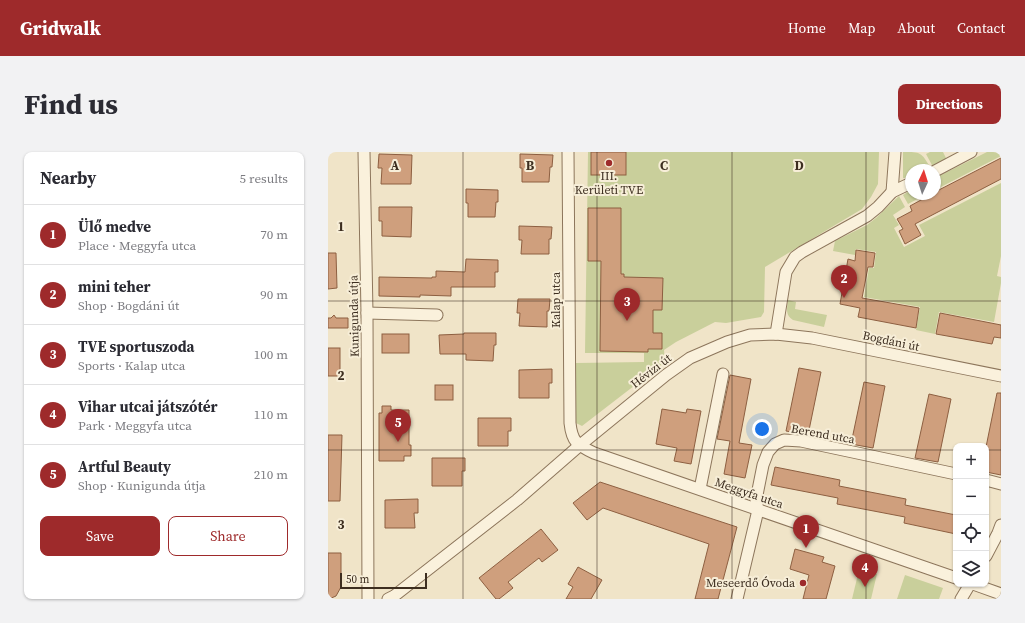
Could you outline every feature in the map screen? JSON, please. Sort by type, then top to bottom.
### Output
[{"type":"street","name":"Kunigunda útja","points":[[364,152],[367,313],[368,599]]},
{"type":"street","name":"Kalap utca","points":[[568,152],[570,422],[571,433],[579,446]]},
{"type":"street","points":[[892,192],[895,152]]},
{"type":"street","points":[[941,168],[971,152]]},
{"type":"street","points":[[776,334],[786,272],[795,257],[867,216],[892,192],[905,186]]},
{"type":"street","points":[[367,313],[437,314]]},
{"type":"street","name":"Hévízi út","points":[[388,599],[394,596],[517,500],[579,446],[666,375],[690,358],[727,342],[750,335],[776,334]]},
{"type":"street","name":"Bogdáni út","points":[[776,334],[812,338],[1001,376]]},
{"type":"street","points":[[700,489],[723,374]]},
{"type":"street","name":"Berend utca","points":[[736,599],[758,510],[756,500],[763,465],[768,452],[775,444],[784,440],[801,441],[953,473]]},
{"type":"street","name":"Meggyfa utca","points":[[579,446],[594,453],[953,577]]},
{"type":"street","points":[[989,481],[1001,484]]},
{"type":"street","points":[[989,551],[1001,525]]},
{"type":"street","points":[[961,599],[970,587]]},
{"type":"street","points":[[981,587],[1001,594]]},
{"type":"green space","points":[[588,152],[879,152],[878,184],[862,209],[765,267],[764,312],[761,317],[726,323],[715,322],[676,342],[664,350],[665,362],[582,426],[576,423],[576,363],[644,362],[644,353],[585,353]]},
{"type":"green space","points":[[903,152],[914,152],[925,158],[928,164],[905,164],[905,178],[903,178]]},
{"type":"green space","points":[[930,152],[943,152],[947,160],[939,164],[931,164],[926,154]]},
{"type":"green space","points":[[987,152],[1001,152],[1001,156],[941,187],[941,175]]},
{"type":"green space","points":[[1001,183],[1001,256],[997,276],[1001,277],[1001,283],[994,322],[939,312],[935,334],[916,330],[920,307],[864,297],[869,268],[874,268],[876,252],[856,249],[855,255],[833,251],[835,241],[867,225],[899,196],[905,207],[893,215],[899,225],[894,228],[904,247],[925,236],[919,225]]},
{"type":"green space","points":[[906,200],[916,200],[908,204]]},
{"type":"green space","points":[[788,300],[796,302],[795,309],[827,315],[824,327],[790,318],[787,309]]},
{"type":"green space","points":[[859,570],[877,574],[871,599],[852,599]]},
{"type":"green space","points":[[905,575],[943,588],[939,599],[897,599]]},
{"type":"building","name":"III. Kerületi TVE","points":[[591,152],[626,152],[626,175],[591,175]]},
{"type":"building","points":[[379,154],[412,155],[411,184],[381,184],[382,168],[378,168]]},
{"type":"building","points":[[520,154],[553,155],[552,167],[550,167],[549,182],[522,182]]},
{"type":"building","points":[[1001,158],[1001,179],[915,224],[921,235],[905,244],[899,231],[903,229],[897,219],[912,211],[910,206],[921,200],[941,200],[941,189]]},
{"type":"building","points":[[466,189],[498,190],[498,202],[496,202],[495,217],[468,217]]},
{"type":"building","points":[[379,207],[412,207],[411,237],[382,236],[382,221],[379,221]]},
{"type":"building","points":[[588,208],[621,208],[621,274],[624,274],[624,277],[663,278],[662,310],[653,310],[653,333],[662,333],[662,349],[648,349],[648,352],[600,351],[601,261],[588,261]]},
{"type":"building","points":[[519,226],[552,227],[551,239],[549,239],[549,254],[521,254],[522,240],[519,240]]},
{"type":"building","points":[[856,250],[875,253],[873,267],[868,267],[862,298],[919,308],[916,328],[858,317],[860,308],[840,304],[848,259],[855,261]]},
{"type":"building","points":[[328,253],[336,253],[337,288],[328,289]]},
{"type":"building","points":[[466,259],[498,260],[498,272],[495,272],[495,287],[451,287],[451,296],[379,296],[379,277],[432,278],[436,277],[436,271],[465,272]]},
{"type":"building","points":[[518,299],[550,299],[549,311],[547,311],[547,327],[519,326],[520,313],[517,313]]},
{"type":"building","points":[[940,313],[1001,325],[1001,338],[994,337],[992,344],[936,334]]},
{"type":"building","points":[[334,315],[336,318],[348,318],[348,328],[328,328],[328,318],[331,318]]},
{"type":"building","points":[[496,333],[496,345],[494,345],[493,361],[466,360],[466,354],[440,354],[439,335]]},
{"type":"building","points":[[382,334],[409,334],[409,353],[382,353]]},
{"type":"building","points":[[328,348],[340,348],[340,376],[328,376]]},
{"type":"building","points":[[799,368],[821,372],[808,435],[786,431]]},
{"type":"building","points":[[552,369],[552,383],[549,383],[549,398],[519,398],[519,370]]},
{"type":"building","points":[[730,375],[751,379],[739,443],[752,445],[745,478],[724,474],[730,441],[717,439]]},
{"type":"building","points":[[864,382],[885,386],[873,448],[851,444]]},
{"type":"building","points":[[435,385],[453,385],[453,400],[435,400]]},
{"type":"building","points":[[997,393],[1001,393],[1001,475],[989,473],[989,443],[987,443]]},
{"type":"building","points":[[929,394],[951,399],[938,462],[915,458]]},
{"type":"building","points":[[382,406],[391,406],[391,410],[409,410],[409,445],[411,445],[411,456],[404,456],[404,461],[379,461],[379,413],[382,413]]},
{"type":"building","points":[[662,409],[686,413],[687,409],[701,411],[691,464],[674,461],[677,448],[656,444]]},
{"type":"building","points":[[478,418],[511,418],[511,431],[508,431],[508,446],[478,446]]},
{"type":"building","points":[[328,435],[342,435],[340,501],[328,501]]},
{"type":"building","points":[[432,458],[465,458],[465,471],[462,471],[462,486],[432,486]]},
{"type":"building","points":[[775,467],[840,480],[839,486],[906,499],[905,505],[953,514],[953,533],[904,523],[905,517],[837,504],[838,498],[771,485]]},
{"type":"building","points":[[600,482],[737,527],[718,599],[695,599],[709,544],[603,508],[587,520],[573,503]]},
{"type":"building","points":[[418,499],[418,513],[414,513],[415,528],[385,528],[385,500]]},
{"type":"building","points":[[541,529],[558,550],[542,562],[539,558],[508,582],[513,588],[499,599],[496,599],[479,578]]},
{"type":"building","points":[[795,549],[824,557],[822,562],[835,566],[826,599],[803,599],[809,575],[790,569]]},
{"type":"building","points":[[328,553],[341,553],[341,587],[336,596],[329,599],[328,599]]},
{"type":"building","points":[[578,567],[602,580],[591,599],[566,599],[573,587],[568,584]]},
{"type":"place","name":"III. Kerületi TVE","points":[[609,163]]},
{"type":"place","name":"mini teher","points":[[844,298]]},
{"type":"place","name":"TVE sportuszoda","points":[[627,321]]},
{"type":"place","name":"Artful Beauty","points":[[398,442]]},
{"type":"place","name":"Ülő medve","points":[[806,548]]},
{"type":"place","name":"Meseerdő Óvoda","points":[[803,583]]},
{"type":"place","name":"Vihar utcai játszótér","points":[[865,587]]}]
